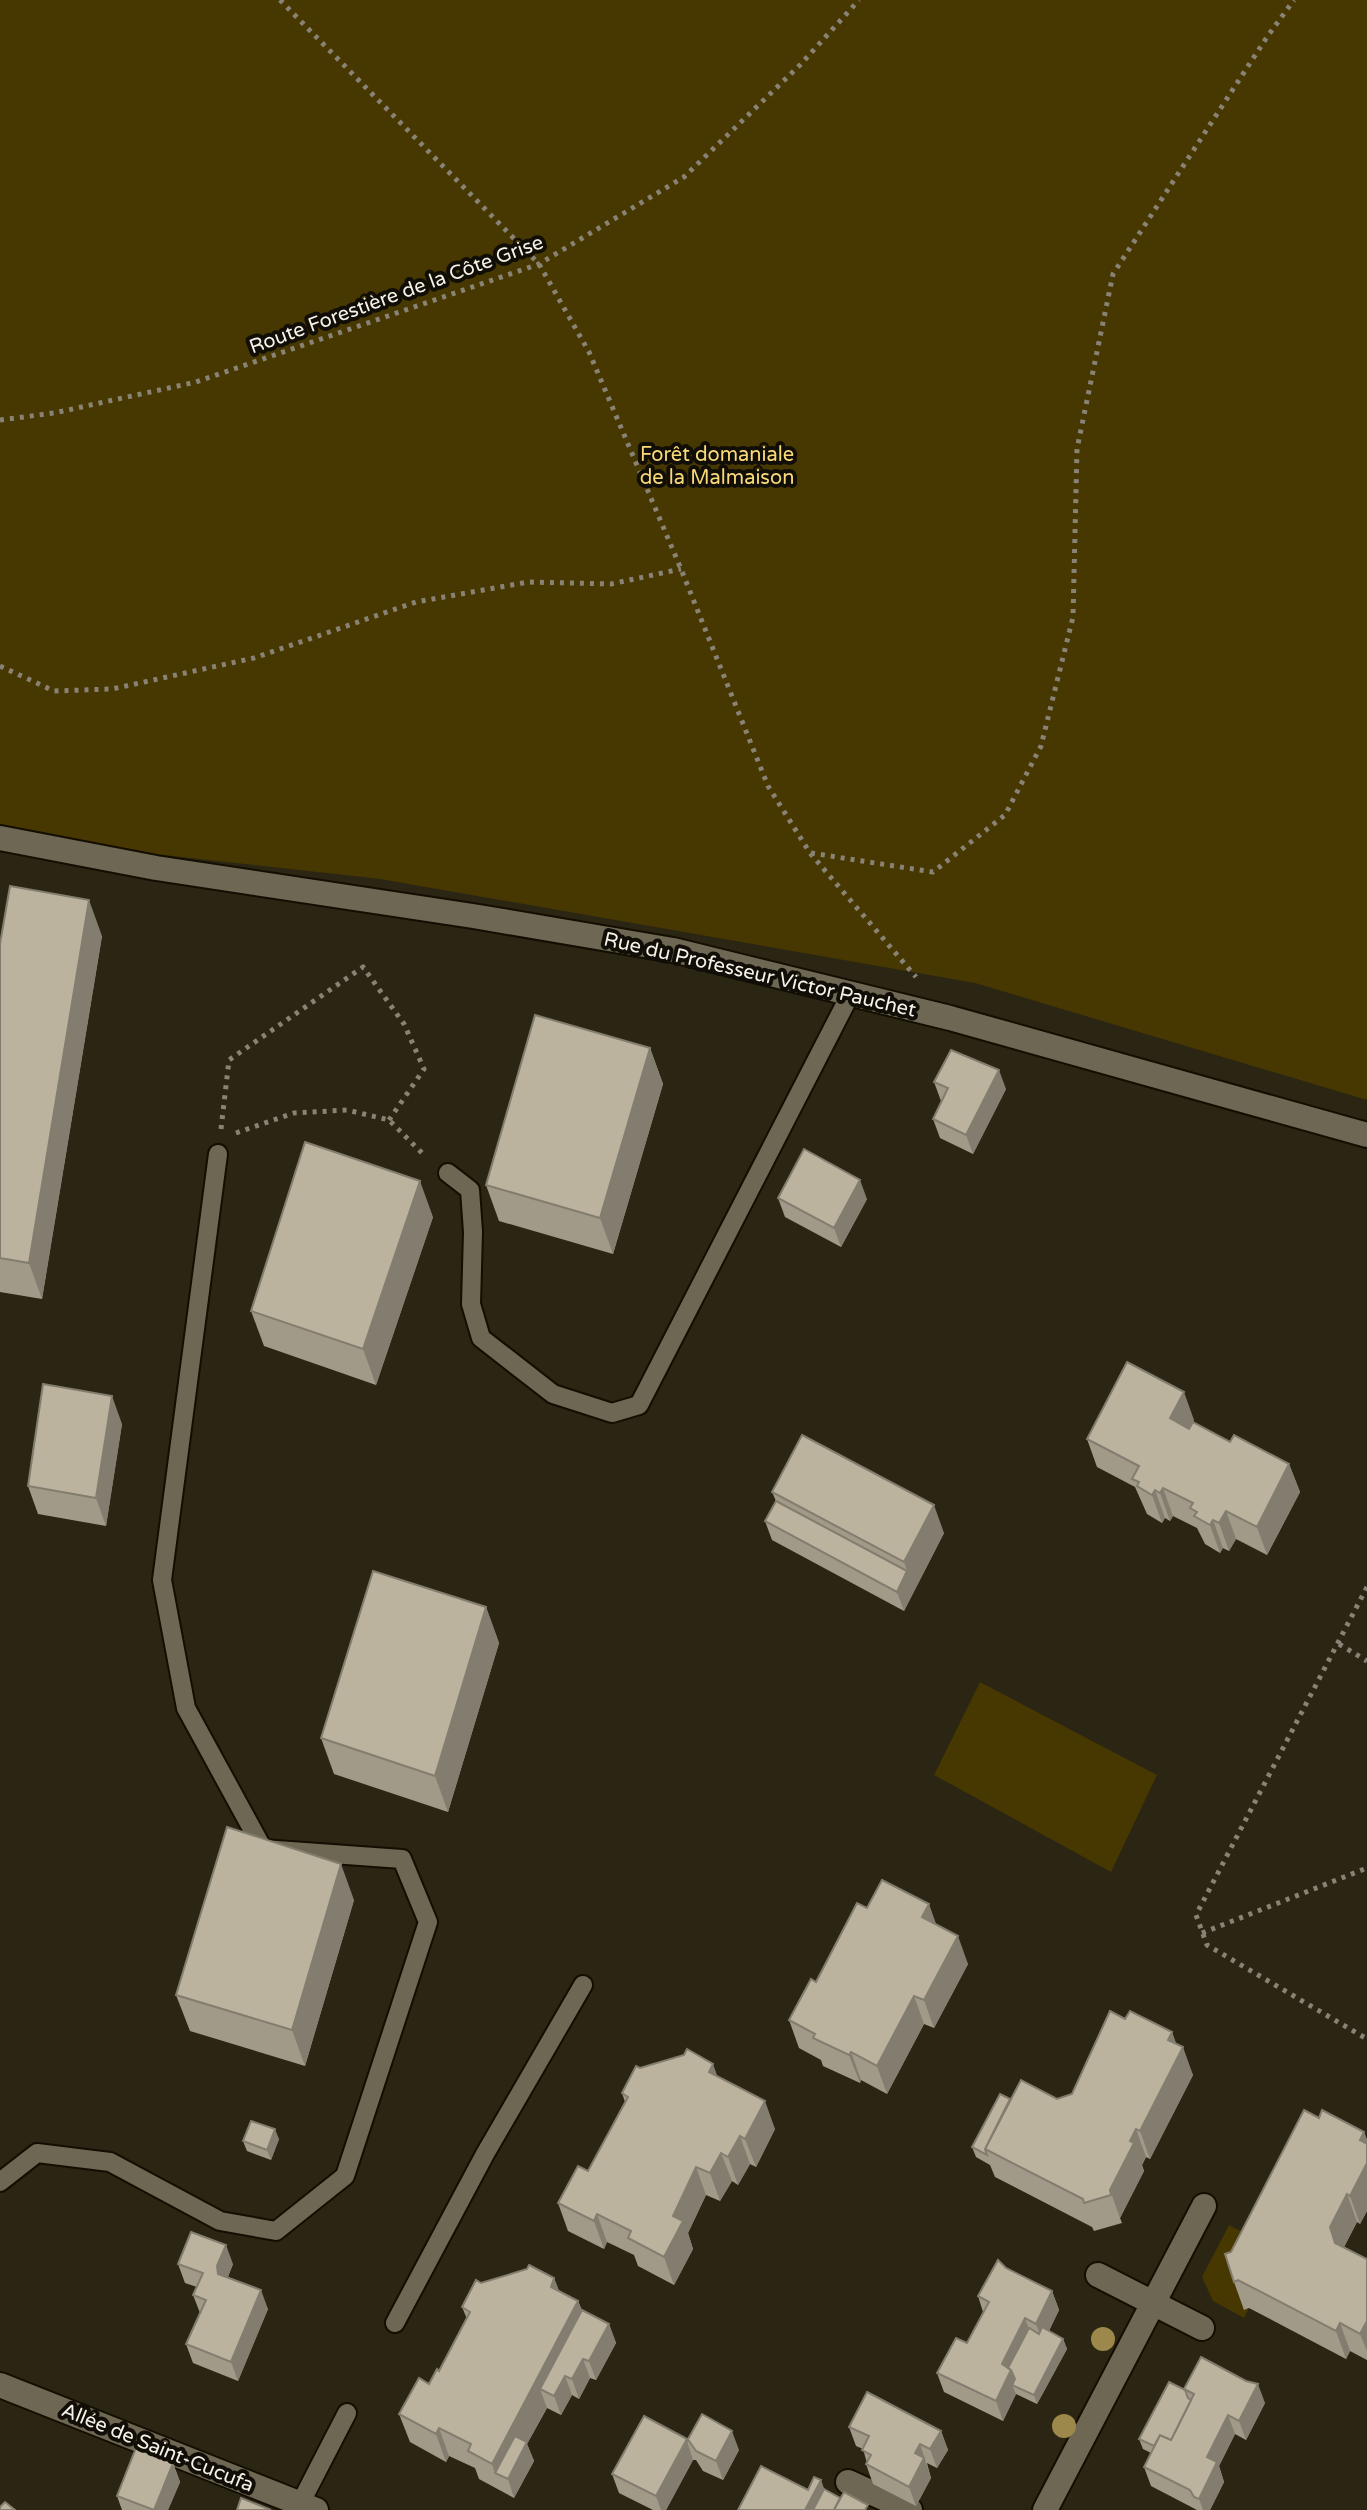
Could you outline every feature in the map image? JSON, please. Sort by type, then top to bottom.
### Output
[{"type":"street","name":"Rue du Professeur Victor Pauchet","points":[[0,838],[156,868],[673,950],[950,1018],[1367,1135]]},
{"type":"street","points":[[1045,2510],[1204,2206]]},
{"type":"street","points":[[1098,2275],[1202,2328]]},
{"type":"street","name":"Allée de Saint-Cucufa","points":[[0,2385],[308,2507]]},
{"type":"street","points":[[848,2482],[910,2510]]},
{"type":"lane","points":[[448,1173],[470,1190],[473,1232],[471,1304],[481,1338],[553,1394],[612,1413],[639,1405],[851,993]]},
{"type":"lane","points":[[0,2182],[37,2153],[110,2162],[220,2221],[276,2231],[345,2176],[428,1922],[402,1859],[263,1849],[186,1708],[162,1580],[219,1146]]},
{"type":"lane","points":[[395,2323],[485,2154],[583,1985]]},
{"type":"lane","points":[[308,2507],[347,2413]]},
{"type":"path","points":[[280,0],[539,264],[589,352],[768,786],[810,853],[950,1018]]},
{"type":"path","name":"Route Forestière de la Côte Grise","points":[[0,420],[54,413],[196,382],[539,264],[684,177],[800,65],[859,0]]},
{"type":"path","points":[[810,853],[933,872],[1005,815],[1041,746],[1073,617],[1077,449],[1113,274],[1294,0]]},
{"type":"path","points":[[0,666],[54,691],[112,689],[254,658],[416,602],[528,582],[611,584],[681,569]]},
{"type":"path","points":[[219,1146],[229,1060],[363,967],[404,1024],[424,1069],[389,1120]]},
{"type":"path","points":[[219,1146],[294,1113],[347,1110],[389,1120],[427,1158],[448,1173]]},
{"type":"path","points":[[1367,1587],[1196,1915],[1207,1945],[1367,2039]]},
{"type":"path","points":[[1339,1644],[1367,1661]]},
{"type":"path","points":[[1202,1933],[1367,1868]]},
{"type":"green space","name":"Forêt domaniale de la Malmaison","points":[[0,0],[1367,0],[1367,1100],[975,983],[380,879],[0,837]]},
{"type":"green space","points":[[980,1682],[1157,1775],[1111,1872],[934,1775]]},
{"type":"green space","points":[[1229,2225],[1261,2242],[1245,2310],[1249,2308],[1244,2318],[1213,2301],[1202,2277]]},
{"type":"building","points":[[10,886],[89,900],[29,1263],[0,1258],[0,944]]},
{"type":"building","points":[[535,1015],[650,1048],[600,1218],[486,1185]]},
{"type":"building","points":[[951,1050],[999,1070],[966,1135],[933,1119],[948,1088],[934,1082]]},
{"type":"building","points":[[305,1142],[420,1181],[363,1349],[251,1311]]},
{"type":"building","points":[[804,1149],[860,1180],[834,1228],[778,1198]]},
{"type":"building","points":[[1127,1362],[1184,1392],[1170,1418],[1189,1429],[1193,1422],[1230,1442],[1234,1435],[1289,1464],[1257,1527],[1226,1511],[1219,1523],[1213,1520],[1210,1525],[1194,1516],[1197,1512],[1190,1508],[1193,1503],[1163,1488],[1160,1493],[1155,1490],[1152,1495],[1132,1479],[1139,1466],[1087,1439]]},
{"type":"building","points":[[43,1384],[112,1396],[96,1498],[28,1486]]},
{"type":"building","points":[[802,1435],[934,1505],[904,1562],[772,1492]]},
{"type":"building","points":[[776,1501],[907,1571],[897,1592],[765,1521]]},
{"type":"building","points":[[373,1571],[486,1607],[435,1776],[321,1738]]},
{"type":"building","points":[[227,1827],[341,1864],[292,2030],[176,1995]]},
{"type":"building","points":[[882,1880],[929,1904],[922,1917],[958,1936],[924,2000],[914,1996],[877,2066],[851,2052],[849,2055],[813,2038],[815,2034],[789,2020],[811,1979],[816,1982],[857,1903],[867,1908]]},
{"type":"building","points":[[1110,2011],[1125,2019],[1130,2011],[1172,2032],[1168,2040],[1183,2047],[1140,2131],[1136,2129],[1130,2141],[1134,2143],[1110,2190],[1111,2195],[1084,2203],[1083,2199],[985,2149],[1021,2080],[1057,2099],[1072,2094]]},
{"type":"building","points":[[687,2049],[713,2064],[709,2072],[765,2101],[745,2139],[740,2136],[728,2157],[721,2153],[710,2173],[696,2167],[673,2216],[683,2221],[664,2257],[628,2238],[631,2231],[597,2214],[594,2221],[558,2203],[578,2166],[588,2171],[628,2097],[622,2093],[636,2066],[640,2068],[684,2055]]},
{"type":"building","points":[[1000,2094],[1010,2099],[985,2149],[987,2155],[972,2147]]},
{"type":"building","points":[[1304,2110],[1319,2118],[1322,2110],[1364,2132],[1360,2140],[1367,2144],[1367,2163],[1330,2227],[1335,2243],[1367,2259],[1367,2321],[1360,2334],[1340,2323],[1336,2331],[1238,2280],[1234,2282],[1225,2254],[1231,2252]]},
{"type":"building","points":[[251,2121],[275,2129],[267,2150],[243,2141]]},
{"type":"building","points":[[191,2232],[226,2245],[217,2266],[218,2274],[261,2290],[231,2362],[186,2344],[206,2300],[193,2295],[203,2273],[178,2264]]},
{"type":"building","points":[[998,2260],[1006,2268],[1052,2291],[1036,2324],[1025,2318],[1002,2364],[1011,2370],[996,2401],[937,2373],[956,2338],[967,2343],[989,2302],[978,2296]]},
{"type":"building","points":[[529,2265],[554,2278],[551,2287],[578,2301],[492,2464],[468,2451],[471,2444],[439,2428],[436,2434],[399,2414],[419,2378],[429,2384],[437,2369],[439,2371],[470,2312],[462,2307],[476,2280],[481,2283],[527,2269]]},
{"type":"building","points":[[582,2310],[609,2324],[589,2361],[583,2359],[572,2379],[565,2376],[554,2396],[540,2389]]},
{"type":"building","points":[[1042,2327],[1063,2339],[1034,2395],[1012,2385],[1015,2379],[1008,2368],[1029,2328],[1039,2334]]},
{"type":"building","points":[[1201,2357],[1246,2381],[1258,2384],[1239,2421],[1228,2415],[1207,2457],[1217,2462],[1199,2499],[1190,2490],[1144,2467],[1160,2435],[1171,2440],[1194,2394],[1184,2389]]},
{"type":"building","points":[[1169,2382],[1185,2390],[1191,2400],[1171,2440],[1160,2435],[1154,2446],[1139,2439]]},
{"type":"building","points":[[867,2392],[941,2431],[930,2449],[920,2444],[915,2453],[924,2458],[909,2487],[866,2464],[871,2455],[862,2450],[869,2436],[849,2427]]},
{"type":"building","points":[[702,2414],[732,2431],[716,2461],[696,2451],[687,2441]]},
{"type":"building","points":[[644,2416],[687,2439],[656,2496],[612,2474]]},
{"type":"building","points":[[515,2436],[527,2442],[508,2479],[495,2473]]},
{"type":"building","points":[[136,2448],[173,2463],[154,2510],[117,2496]]},
{"type":"building","points":[[761,2466],[808,2490],[814,2477],[821,2480],[805,2510],[738,2510]]},
{"type":"building","points":[[824,2489],[840,2498],[834,2510],[813,2510]]},
{"type":"building","points":[[844,2492],[868,2505],[865,2510],[834,2510]]},
{"type":"building","points":[[241,2498],[271,2510],[237,2510]]},
{"type":"building","points":[[5,2502],[15,2510],[0,2510]]}]
